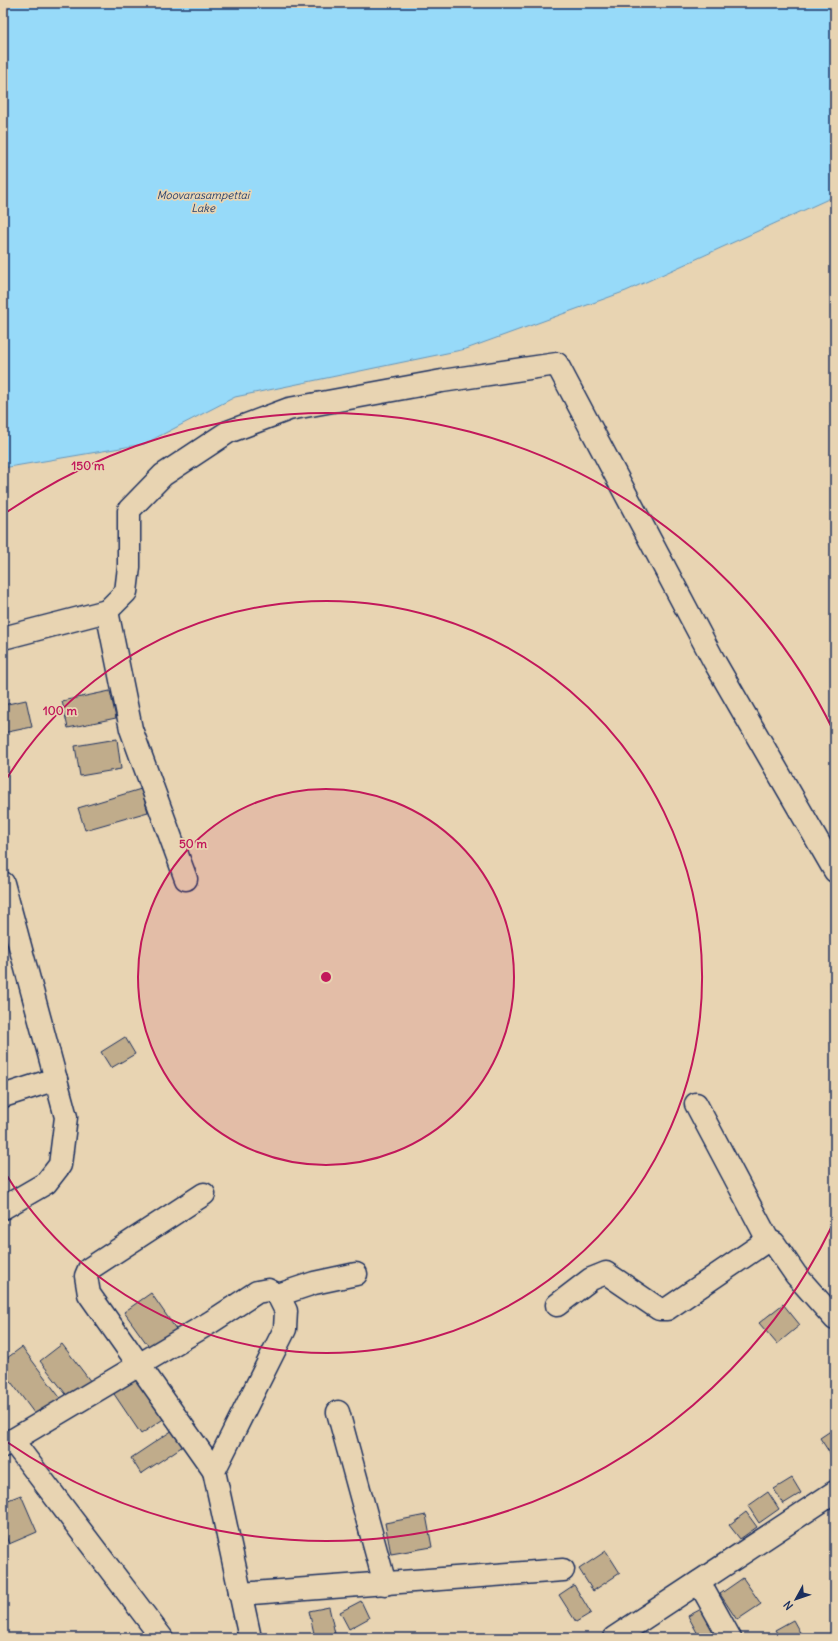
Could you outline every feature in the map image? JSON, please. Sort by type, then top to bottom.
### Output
[{"type":"street","points":[[3,638],[107,611],[126,592],[129,567],[129,510],[163,476],[228,432],[289,409],[442,381],[557,364],[714,661],[835,871]]},
{"type":"street","points":[[107,611],[131,729],[186,879]]},
{"type":"street","points":[[3,883],[66,1117],[60,1165],[46,1183],[3,1208]]},
{"type":"street","points":[[3,1096],[56,1079]]},
{"type":"street","points":[[696,1104],[768,1240],[774,1243],[796,1275],[835,1319]]},
{"type":"street","points":[[204,1194],[89,1269],[86,1276],[89,1294],[140,1364],[214,1471],[250,1638]]},
{"type":"street","points":[[557,1306],[591,1279],[606,1273],[659,1309],[667,1309],[768,1240]]},
{"type":"street","points":[[278,1295],[314,1283],[356,1274]]},
{"type":"street","points":[[162,1638],[7,1443],[211,1322],[257,1292],[268,1290],[278,1295],[286,1311],[285,1329],[214,1471]]},
{"type":"street","points":[[338,1412],[385,1584]]},
{"type":"street","points":[[614,1638],[835,1492]]},
{"type":"street","points":[[240,1594],[563,1570]]},
{"type":"street","points":[[699,1582],[730,1638]]},
{"type":"water","name":"Moovarasampettai Lake","points":[[3,3],[835,3],[835,196],[626,291],[466,349],[235,397],[144,444],[3,468]]},
{"type":"building","points":[[110,691],[116,718],[68,728],[62,701]]},
{"type":"building","points":[[26,700],[32,727],[3,733],[3,705]]},
{"type":"building","points":[[117,739],[121,769],[80,776],[75,746]]},
{"type":"building","points":[[141,789],[148,812],[85,830],[78,808]]},
{"type":"building","points":[[125,1037],[135,1054],[111,1068],[101,1052]]},
{"type":"building","points":[[151,1293],[178,1332],[152,1351],[124,1312]]},
{"type":"building","points":[[783,1304],[800,1325],[777,1344],[759,1323]]},
{"type":"building","points":[[62,1344],[91,1382],[69,1398],[40,1361]]},
{"type":"building","points":[[22,1347],[64,1403],[40,1421],[3,1371],[3,1361]]},
{"type":"building","points":[[140,1373],[168,1416],[141,1434],[112,1391]]},
{"type":"building","points":[[179,1426],[189,1442],[141,1474],[131,1458]]},
{"type":"building","points":[[835,1428],[835,1461],[820,1438]]},
{"type":"building","points":[[792,1478],[801,1493],[783,1504],[774,1489]]},
{"type":"building","points":[[768,1492],[779,1509],[759,1523],[748,1506]]},
{"type":"building","points":[[21,1495],[37,1532],[9,1544],[3,1529],[3,1502]]},
{"type":"building","points":[[746,1512],[757,1527],[740,1539],[729,1525]]},
{"type":"building","points":[[426,1515],[432,1547],[391,1554],[385,1523]]},
{"type":"building","points":[[606,1551],[620,1573],[593,1591],[579,1569]]},
{"type":"building","points":[[743,1578],[761,1604],[737,1620],[720,1594]]},
{"type":"building","points":[[574,1585],[591,1613],[576,1622],[559,1595]]},
{"type":"building","points":[[361,1601],[369,1618],[349,1629],[340,1612]]},
{"type":"building","points":[[329,1607],[336,1638],[315,1638],[309,1611]]},
{"type":"building","points":[[705,1607],[722,1638],[700,1638],[688,1616]]},
{"type":"building","points":[[793,1620],[803,1638],[780,1638],[775,1630]]}]
